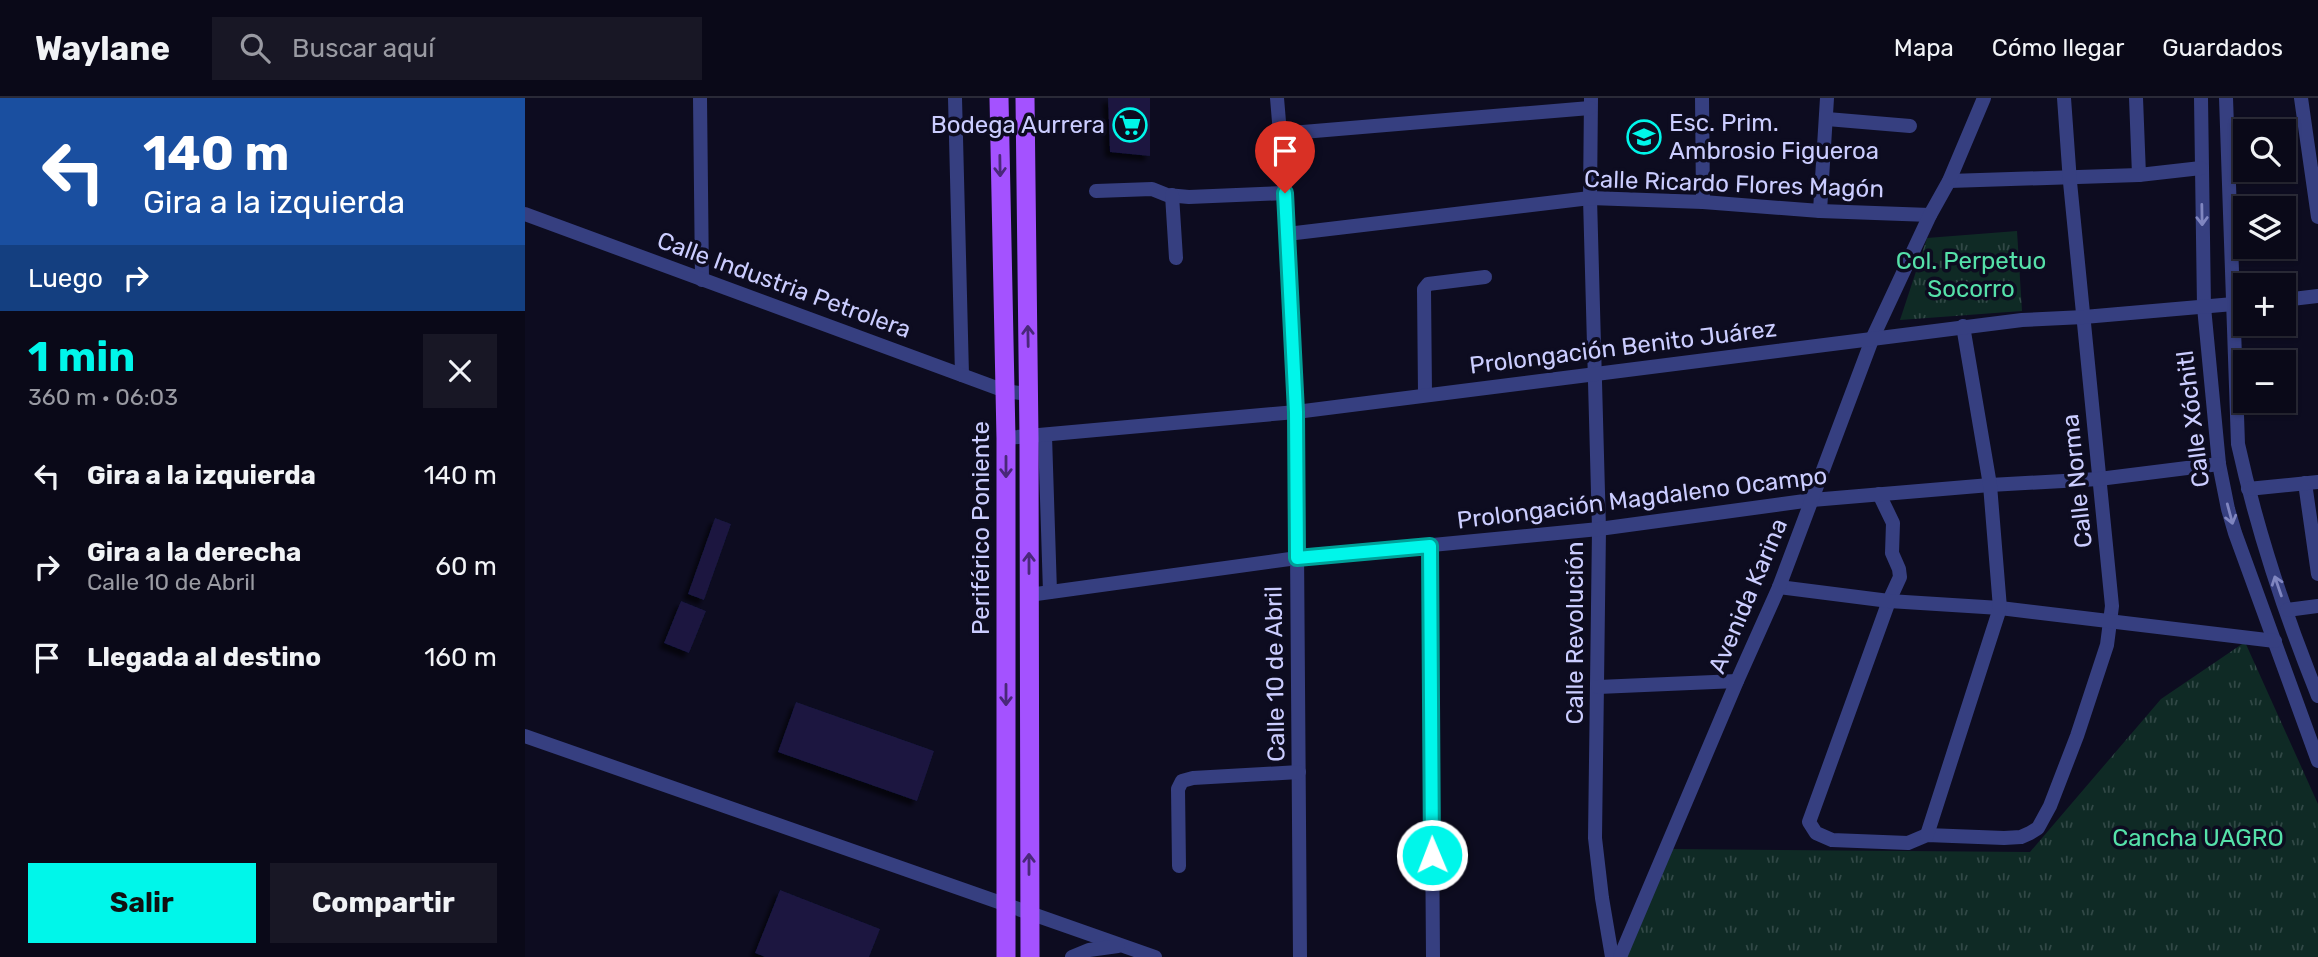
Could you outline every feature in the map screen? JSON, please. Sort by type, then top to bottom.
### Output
[{"type":"main road","name":"Periférico Poniente","points":[[999,98],[1006,438],[1006,957]]},
{"type":"main road","name":"Periférico Poniente","points":[[1024,98],[1028,394],[1037,437],[1029,595],[1030,957]]},
{"type":"street","points":[[700,98],[702,280]]},
{"type":"street","points":[[955,98],[962,375]]},
{"type":"street","name":"Calle 10 de Abril","points":[[1277,98],[1285,193],[1296,412],[1300,957]]},
{"type":"street","points":[[1702,98],[1703,202]]},
{"type":"street","points":[[1820,211],[1827,98]]},
{"type":"street","name":"Avenida Karina","points":[[1620,957],[1779,587],[1873,337],[1930,215],[1949,181],[1984,98]]},
{"type":"street","name":"Calle Norma","points":[[1927,835],[2021,837],[2038,828],[2050,806],[2077,736],[2107,645],[2112,621],[2064,98]]},
{"type":"street","points":[[2136,98],[2139,175]]},
{"type":"street","name":"Calle Xóchitl","points":[[2201,98],[2204,307],[2219,464],[2235,533],[2318,761]]},
{"type":"street","name":"Calle Xóchitl","points":[[2226,98],[2237,273]]},
{"type":"street","points":[[2301,98],[2318,218]]},
{"type":"street","points":[[1279,134],[1590,103]]},
{"type":"street","name":"Calle Revolución","points":[[1590,103],[1599,529],[1595,838],[1612,957]]},
{"type":"street","points":[[1827,118],[1910,126]]},
{"type":"street","points":[[1949,181],[2139,175],[2201,168]]},
{"type":"street","points":[[1095,191],[1152,190],[1189,197],[1285,193]]},
{"type":"street","points":[[1172,195],[1176,258]]},
{"type":"street","name":"Calle Ricardo Flores Magón","points":[[1287,234],[1590,198],[1930,215]]},
{"type":"street","name":"Calle Industria Petrolera","points":[[525,215],[1005,391],[1028,394]]},
{"type":"street","points":[[1425,394],[1424,289],[1428,284],[1485,277]]},
{"type":"street","points":[[2296,299],[2318,296]]},
{"type":"street","name":"Prolongación Benito Juárez","points":[[1006,438],[1296,412],[1963,326],[2233,305]]},
{"type":"street","points":[[1879,494],[1893,523],[1892,553],[1900,577],[1808,822],[1816,833],[1832,840],[1908,843],[1927,835],[2000,608],[1990,485],[1963,326]]},
{"type":"street","name":"Calle Xóchitl","points":[[2239,336],[2238,444],[2248,489],[2298,647],[2318,695]]},
{"type":"street","points":[[1037,437],[1050,592]]},
{"type":"street","name":"Prolongación Magdaleno Ocampo","points":[[1029,595],[1297,558],[1599,529],[1812,500],[2099,479],[2219,464]]},
{"type":"street","points":[[2248,489],[2312,482],[2318,574]]},
{"type":"street","points":[[1430,546],[1433,957]]},
{"type":"street","points":[[1779,587],[1889,601],[2000,608],[2275,641]]},
{"type":"street","points":[[2287,610],[2318,606]]},
{"type":"street","points":[[1598,687],[1737,681]]},
{"type":"street","points":[[525,736],[1155,957]]},
{"type":"street","points":[[1179,866],[1178,789],[1182,781],[1193,778],[1299,772]]},
{"type":"street","points":[[1072,957],[1123,945]]},
{"type":"green space","name":"Col. Perpetuo Socorro","points":[[2017,231],[2022,311],[1900,320],[1927,238]]},
{"type":"green space","name":"Cancha UAGRO","points":[[2245,642],[2318,804],[2318,957],[1624,957],[1670,849],[2030,852],[2161,699]]},
{"type":"building","name":"Bodega Aurrera","points":[[1108,98],[1150,98],[1150,156],[1110,152]]},
{"type":"building","points":[[715,518],[731,524],[704,600],[688,594]]},
{"type":"building","points":[[681,601],[706,611],[689,653],[664,643]]},
{"type":"building","points":[[796,702],[934,751],[917,801],[778,752]]},
{"type":"building","points":[[780,890],[880,929],[869,957],[765,957],[755,953]]},
{"type":"place","name":"Bodega Aurrera","points":[[1130,125]]},
{"type":"place","name":"Esc. Prim. Ambrosio Figueroa","points":[[1644,137]]},
{"type":"route","points":[[1285,193],[1296,412],[1297,558],[1430,546],[1432,855]]}]
